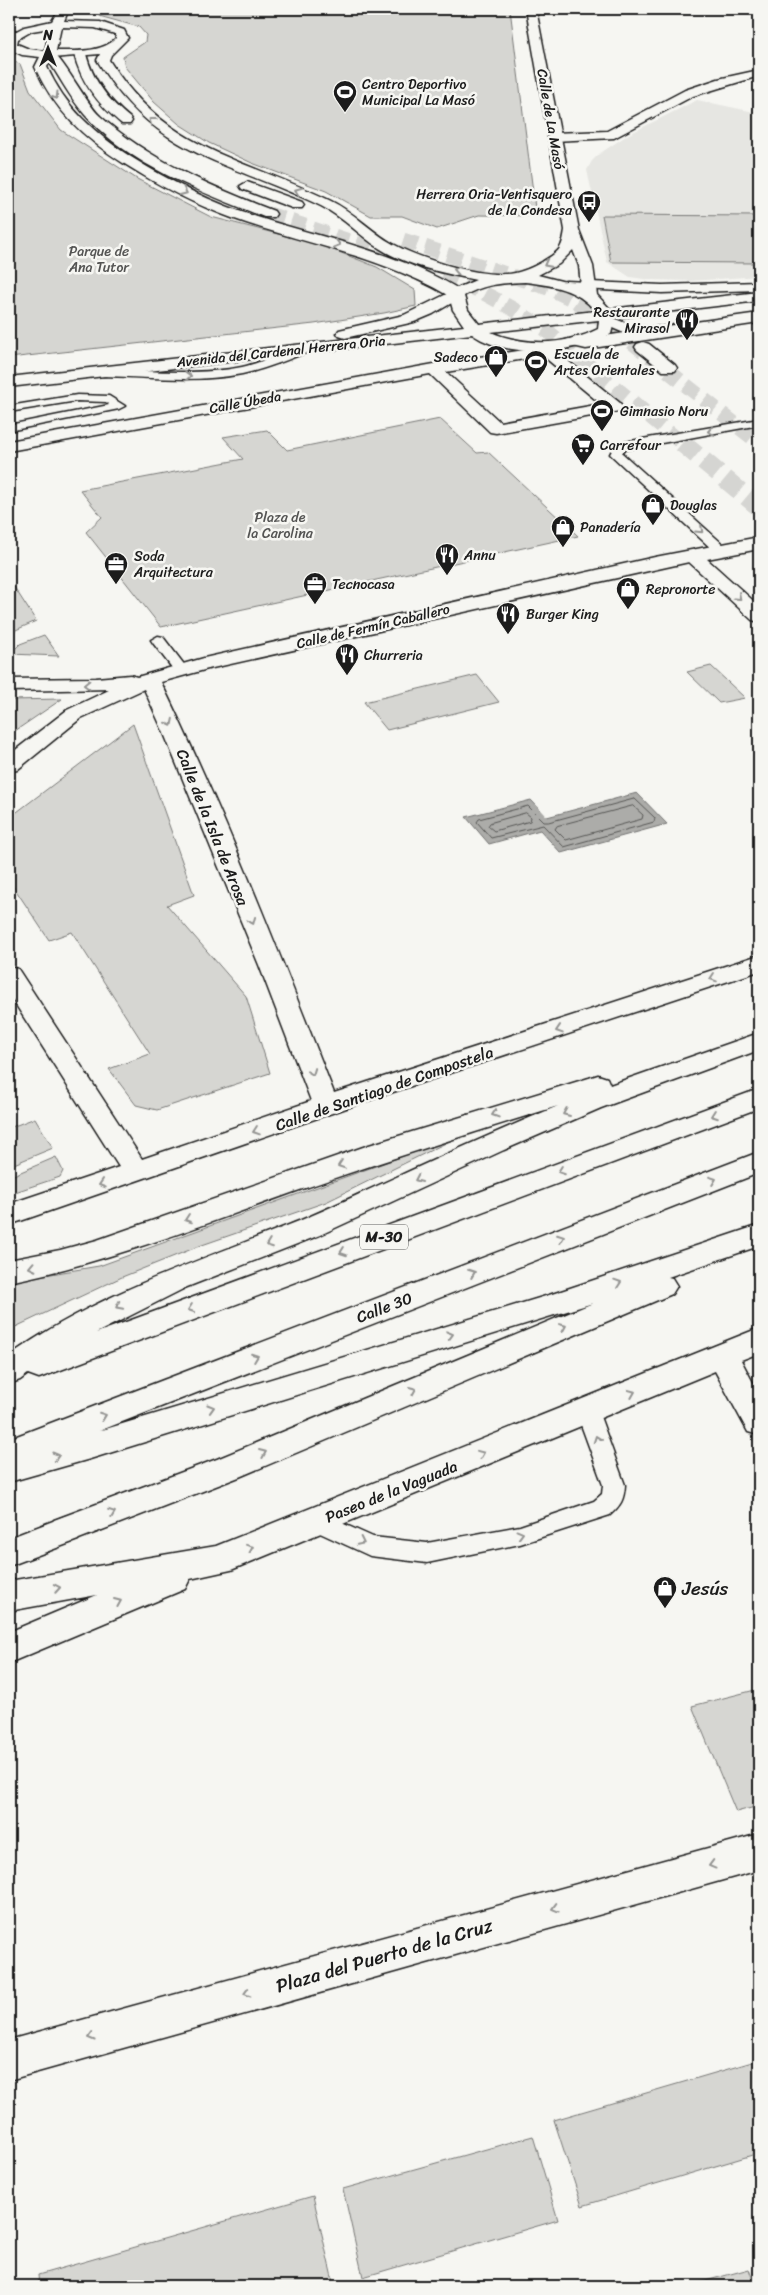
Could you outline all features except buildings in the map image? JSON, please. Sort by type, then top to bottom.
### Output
[{"type":"main road","points":[[64,9],[56,24],[50,54],[80,100],[96,119],[124,142],[177,174],[214,192],[269,214]]},
{"type":"main road","name":"Calle de La Masó","points":[[531,9],[572,230],[598,304]]},
{"type":"main road","points":[[50,54],[25,52],[13,47],[10,40],[17,34],[27,30],[56,24],[115,46]]},
{"type":"main road","points":[[482,361],[493,358],[499,353],[474,327],[458,306],[457,294],[403,266],[365,252],[218,208],[157,179],[101,143],[75,121],[59,103],[47,82],[41,67],[44,60],[80,34],[107,27],[120,32],[122,38],[106,53],[103,60],[111,76],[143,114],[183,142],[228,164],[314,197],[353,220],[377,241],[393,250],[447,268],[505,279],[533,271],[558,258],[569,244],[572,230]]},
{"type":"main road","points":[[80,34],[89,78],[102,98],[119,116],[137,129]]},
{"type":"main road","points":[[554,137],[610,135],[689,93],[722,82],[759,73]]},
{"type":"main road","points":[[238,183],[297,205]]},
{"type":"main road","points":[[586,266],[604,278],[627,287]]},
{"type":"main road","name":"Avenida del Cardenal Herrera Oria","points":[[345,333],[409,319],[485,282],[505,279],[542,280],[566,285],[598,304],[759,297]]},
{"type":"main road","name":"Avenida del Cardenal Herrera Oria","points":[[598,304],[627,287],[670,289],[759,286]]},
{"type":"main road","name":"Avenida del Cardenal Herrera Oria","points":[[9,382],[474,327],[598,304],[759,286]]},
{"type":"main road","name":"Avenida del Cardenal Herrera Oria","points":[[9,370],[345,333],[474,327],[508,343],[534,346],[572,343],[599,335],[605,330],[598,304]]},
{"type":"main road","name":"Calle Úbeda","points":[[598,304],[630,330],[660,332]]},
{"type":"main road","name":"Calle Úbeda","points":[[9,446],[434,369],[546,351],[572,343],[586,344],[759,318]]},
{"type":"main road","points":[[643,347],[669,368]]},
{"type":"main road","points":[[434,369],[496,428],[614,407],[546,351]]},
{"type":"main road","name":"Calle de Fermín Caballero","points":[[9,765],[74,714],[149,679],[181,670],[692,555],[759,543]]},
{"type":"main road","points":[[692,555],[759,616]]},
{"type":"main road","points":[[9,685],[96,684],[149,679]]},
{"type":"main road","name":"Calle de la Isla de Arosa","points":[[149,679],[174,731],[271,965],[326,1106]]},
{"type":"main road","name":"Calle de Santiago de Compostela","points":[[9,1215],[326,1106],[759,963]]},
{"type":"main road","points":[[9,975],[136,1172]]},
{"type":"main road","points":[[9,1271],[60,1261],[103,1249],[379,1152],[500,1112],[759,1034]]},
{"type":"main road","points":[[9,1372],[45,1346],[122,1305],[177,1279],[310,1228],[494,1143],[583,1106],[759,1041]]},
{"type":"main road","name":"M-30","points":[[9,1377],[759,1098]]},
{"type":"main road","name":"Calle 30","points":[[9,1452],[759,1162]]},
{"type":"main road","points":[[9,1468],[90,1446],[555,1304],[759,1235]]},
{"type":"main road","points":[[9,1552],[256,1456],[659,1287],[759,1240]]},
{"type":"main road","name":"Paseo de la Vaguada","points":[[9,1596],[219,1560],[759,1340]]},
{"type":"main road","points":[[723,1356],[759,1423]]},
{"type":"main road","points":[[9,1648],[219,1560]]},
{"type":"main road","name":"Plaza del Puerto de la Cruz","points":[[9,2060],[759,1852]]},
{"type":"lane","name":"Avenida del Cardenal Herrera Oria","points":[[86,373],[178,377],[235,372],[263,366],[308,348]]},
{"type":"lane","points":[[9,409],[77,398],[109,398],[119,406],[9,428]]},
{"type":"lane","points":[[721,550],[616,454],[619,447],[759,422]]},
{"type":"lane","points":[[158,640],[181,670]]},
{"type":"lane","points":[[317,1521],[370,1546],[427,1554],[520,1535],[602,1508],[613,1498],[614,1485],[587,1411]]},
{"type":"shaded area","points":[[697,100],[759,113],[759,276],[691,281],[651,280],[630,277],[607,262],[587,170],[599,154],[629,134]]},
{"type":"green space","name":"Centro Deportivo Municipal La Masó","points":[[100,9],[510,9],[536,216],[479,215],[437,229],[402,216],[371,216],[326,191],[252,163],[209,143],[179,124],[154,102],[125,67],[123,57],[145,42],[146,35],[139,27],[99,16]]},
{"type":"green space","name":"Parque de Ana Tutor","points":[[9,60],[20,64],[30,90],[61,130],[137,179],[211,217],[321,245],[377,267],[415,290],[416,306],[314,324],[9,358]]},
{"type":"green space","points":[[602,215],[759,216],[759,263],[611,262]]},
{"type":"green space","name":"Plaza de la Carolina","points":[[440,419],[477,453],[488,452],[578,536],[161,627],[86,532],[102,517],[80,490],[243,459],[223,437],[267,430],[287,450]]},
{"type":"green space","points":[[9,579],[36,621],[9,633]]},
{"type":"green space","points":[[44,635],[59,656],[10,654],[20,644]]},
{"type":"green space","points":[[711,666],[745,698],[719,703],[687,672]]},
{"type":"green space","points":[[477,675],[499,702],[387,730],[364,702]]},
{"type":"green space","points":[[62,699],[9,735],[9,700]]},
{"type":"green space","points":[[133,724],[194,895],[167,905],[246,996],[270,1073],[157,1110],[136,1105],[109,1069],[150,1054],[72,932],[49,940],[9,880],[9,818]]},
{"type":"green space","points":[[35,1118],[53,1148],[9,1166],[9,1128]]},
{"type":"green space","points":[[464,1134],[326,1202],[202,1245],[122,1277],[9,1330],[9,1281],[99,1266]]},
{"type":"green space","points":[[56,1157],[63,1171],[60,1177],[9,1194],[9,1177]]},
{"type":"green space","points":[[759,1689],[759,1806],[736,1812],[692,1706]]},
{"type":"green space","points":[[759,2060],[759,2153],[582,2206],[554,2120]]},
{"type":"green space","points":[[533,2136],[558,2220],[363,2277],[343,2189]]},
{"type":"green space","points":[[313,2196],[334,2286],[39,2286],[38,2275]]},
{"type":"green space","points":[[749,2269],[755,2286],[687,2286]]},
{"type":"water","points":[[637,793],[667,824],[561,853],[540,830],[489,844],[466,817],[531,800],[547,817]]},
{"type":"tunnel","points":[[269,214],[411,262],[480,291],[513,309],[545,329],[683,444]]},
{"type":"tunnel","points":[[403,240],[551,289],[574,300],[614,328],[759,443]]},
{"type":"tunnel","points":[[682,443],[759,507]]},
{"type":"place","name":"Centro Deportivo Municipal La Masó","points":[[345,113]]},
{"type":"place","name":"Herrera Oria-Ventisquero de la Condesa","points":[[589,223]]},
{"type":"place","name":"Restaurante Mirasol","points":[[687,341]]},
{"type":"place","name":"Sadeco","points":[[496,378]]},
{"type":"place","name":"Escuela de Artes Orientales","points":[[536,383]]},
{"type":"place","name":"Gimnasio Noru","points":[[602,432]]},
{"type":"place","name":"Carrefour","points":[[583,466]]},
{"type":"place","name":"Douglas","points":[[653,526]]},
{"type":"place","name":"Panadería","points":[[563,548]]},
{"type":"place","name":"Annu","points":[[447,576]]},
{"type":"place","name":"Soda Arquitectura","points":[[116,585]]},
{"type":"place","name":"Tecnocasa","points":[[315,605]]},
{"type":"place","name":"Repronorte","points":[[628,610]]},
{"type":"place","name":"Burger King","points":[[508,635]]},
{"type":"place","name":"Churreria","points":[[347,676]]},
{"type":"place","name":"Jesús","points":[[665,1609]]}]
